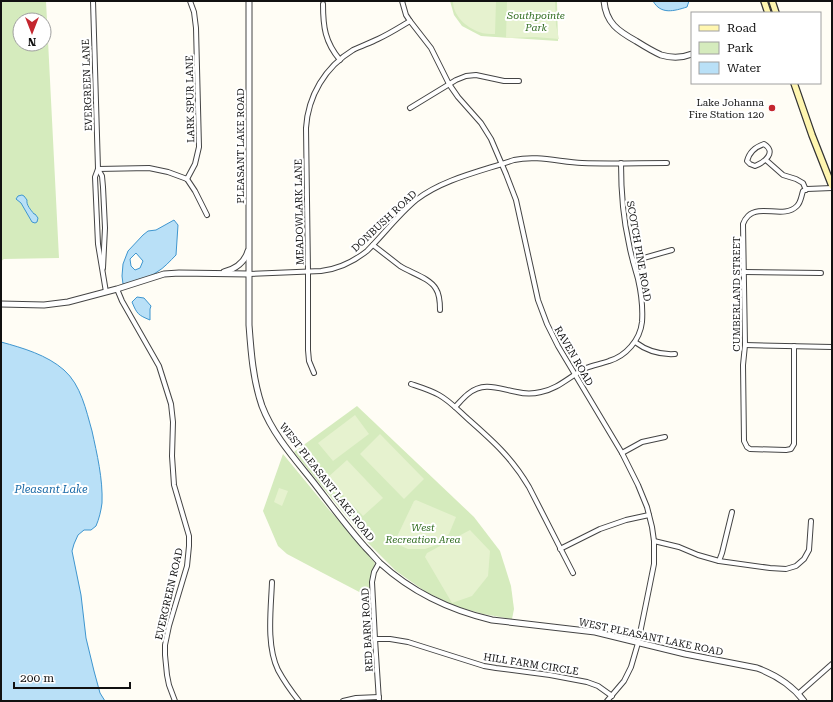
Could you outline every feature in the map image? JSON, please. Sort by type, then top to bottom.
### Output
[{"type":"main road","points":[[764,1],[768,12]]},
{"type":"main road","points":[[772,1],[776,12]]},
{"type":"main road","points":[[794,84],[832,187]]},
{"type":"street","name":"EVERGREEN LANE","points":[[93,1],[98,169],[95,177],[97,228],[99,254],[106,292]]},
{"type":"street","name":"LARK SPUR LANE","points":[[187,179],[195,164],[199,147],[196,26],[194,12],[190,1]]},
{"type":"street","name":"PLEASANT LAKE ROAD","points":[[249,1],[249,291]]},
{"type":"street","name":"RAVEN ROAD","points":[[402,1],[410,21],[431,48],[449,84],[458,98],[481,123],[491,139],[516,200],[542,312],[552,335],[622,453],[643,496],[649,515],[654,541],[654,564],[638,643]]},
{"type":"street","points":[[604,1],[608,18],[615,27],[624,34],[666,57],[679,57],[691,54]]},
{"type":"street","points":[[323,4],[323,22],[326,37],[340,60]]},
{"type":"street","name":"MEADOWLARK LANE","points":[[314,373],[308,355],[306,128],[308,113],[314,94],[320,83],[340,60],[354,50],[389,34],[410,21]]},
{"type":"street","points":[[410,108],[449,84],[471,75],[519,81]]},
{"type":"street","points":[[764,144],[769,147],[770,151],[766,160],[755,166],[747,161],[748,156],[759,146],[764,144]]},
{"type":"street","points":[[502,164],[528,158],[583,163],[666,163]]},
{"type":"street","points":[[766,160],[783,176],[796,179],[803,183],[806,190],[832,187]]},
{"type":"street","name":"SCOTCH PINE ROAD","points":[[621,163],[623,214],[639,281],[642,315],[640,328],[635,342]]},
{"type":"street","name":"DONBUSH ROAD","points":[[249,274],[308,272],[329,270],[346,265],[361,256],[374,245],[408,207],[426,194],[444,183],[502,164]]},
{"type":"street","points":[[98,169],[149,168],[168,172],[187,179],[207,215]]},
{"type":"street","name":"EVERGREEN LANE","points":[[98,169],[102,176],[104,208],[105,244],[103,272]]},
{"type":"street","name":"CUMBERLAND STREET","points":[[794,346],[794,444],[791,449],[786,450],[753,449],[747,447],[744,441],[743,365],[745,345],[743,224],[748,216],[755,212],[785,212],[792,210],[798,206],[802,199],[803,192],[806,190]]},
{"type":"street","points":[[218,274],[229,271],[238,265],[246,255],[250,244]]},
{"type":"street","points":[[374,245],[391,259],[411,272],[430,281],[438,293],[440,310]]},
{"type":"street","points":[[633,261],[672,250]]},
{"type":"street","points":[[744,272],[821,273]]},
{"type":"street","points":[[1,304],[56,304],[117,289],[164,274],[249,274]]},
{"type":"street","name":"EVERGREEN ROAD","points":[[117,289],[122,301],[159,366],[171,404],[173,422],[172,456],[174,485],[189,536],[187,566],[169,626],[165,645],[166,675],[175,701]]},
{"type":"street","name":"WEST PLEASANT LAKE ROAD","points":[[249,291],[252,358],[258,393],[266,416],[287,449],[358,540],[380,563],[404,583],[424,596],[466,614],[492,620],[595,632],[685,654],[758,668],[783,681],[804,701]]},
{"type":"street","points":[[455,407],[471,392],[482,388],[492,387],[524,393],[541,392],[556,387],[593,365],[615,359],[626,352],[635,342],[642,347],[655,352],[662,354],[675,354]]},
{"type":"street","points":[[745,345],[832,347]]},
{"type":"street","points":[[411,384],[434,392],[447,400],[499,447],[516,466],[529,487],[573,573]]},
{"type":"street","points":[[622,453],[642,442],[665,437]]},
{"type":"street","points":[[719,561],[732,512]]},
{"type":"street","points":[[560,548],[613,524],[649,515]]},
{"type":"street","points":[[654,541],[679,547],[698,555],[719,561],[786,569],[796,566],[804,560],[809,550],[811,521]]},
{"type":"street","name":"RED BARN ROAD","points":[[379,699],[374,639],[372,582],[374,572],[380,563]]},
{"type":"street","points":[[272,582],[270,628],[272,651],[278,669],[287,686],[299,701]]},
{"type":"street","name":"HILL FARM CIRCLE","points":[[374,639],[390,639],[408,642],[496,668],[550,675],[587,682],[598,686],[612,696]]},
{"type":"street","points":[[607,701],[619,688],[628,674],[638,643]]},
{"type":"street","points":[[798,694],[832,664]]},
{"type":"street","points":[[343,701],[356,698],[379,699]]},
{"type":"green space","points":[[1,1],[46,1],[47,12],[12,12],[12,52],[49,52],[59,258],[4,259],[1,261]]},
{"type":"green space","name":"Southpointe Park","points":[[450,1],[557,1],[558,41],[481,36],[462,26],[454,15]]},
{"type":"green space","points":[[453,1],[496,1],[495,34],[481,33],[465,24],[455,11]]},
{"type":"green space","points":[[507,1],[555,1],[556,25],[559,39],[535,37],[506,38]]},
{"type":"green space","name":"West Recreation Area","points":[[357,406],[474,517],[500,551],[511,586],[514,609],[512,619],[483,614],[455,606],[426,592],[396,571],[368,543],[294,452]]},
{"type":"green space","points":[[355,415],[369,434],[333,461],[318,443]]},
{"type":"green space","points":[[380,434],[424,479],[404,499],[360,454]]},
{"type":"green space","name":"West Recreation Area","points":[[283,454],[375,563],[370,581],[370,596],[365,595],[287,554],[278,546],[263,511]]},
{"type":"green space","points":[[347,460],[383,498],[363,516],[327,478]]},
{"type":"green space","points":[[279,488],[288,491],[282,506],[274,502]]},
{"type":"green space","points":[[416,500],[456,517],[449,534],[436,545],[425,549],[408,549],[394,543],[414,501]]},
{"type":"green space","points":[[470,530],[490,551],[488,576],[472,596],[452,603],[425,557],[427,553]]},
{"type":"water","points":[[653,1],[689,1],[687,7],[668,11],[660,8]]},
{"type":"water","points":[[22,195],[27,200],[27,204],[30,209],[38,218],[37,222],[32,222],[21,203],[16,199],[18,196]]},
{"type":"water","points":[[174,220],[178,225],[176,255],[165,266],[149,277],[123,284],[123,264],[128,251],[148,231],[156,230]],"holes":[[[136,253],[143,261],[140,268],[135,270],[131,266],[130,259]]]},
{"type":"water","points":[[137,297],[144,298],[151,306],[150,320],[138,314],[135,309],[132,302]]},
{"type":"water","name":"Pleasant Lake","points":[[1,342],[42,356],[64,370],[79,390],[92,431],[102,485],[100,515],[96,526],[91,530],[84,530],[78,535],[72,551],[81,595],[86,638],[100,693],[105,701],[1,701]]},
{"type":"place","name":"Lake Johanna Fire Station 120","points":[[772,108]]}]
